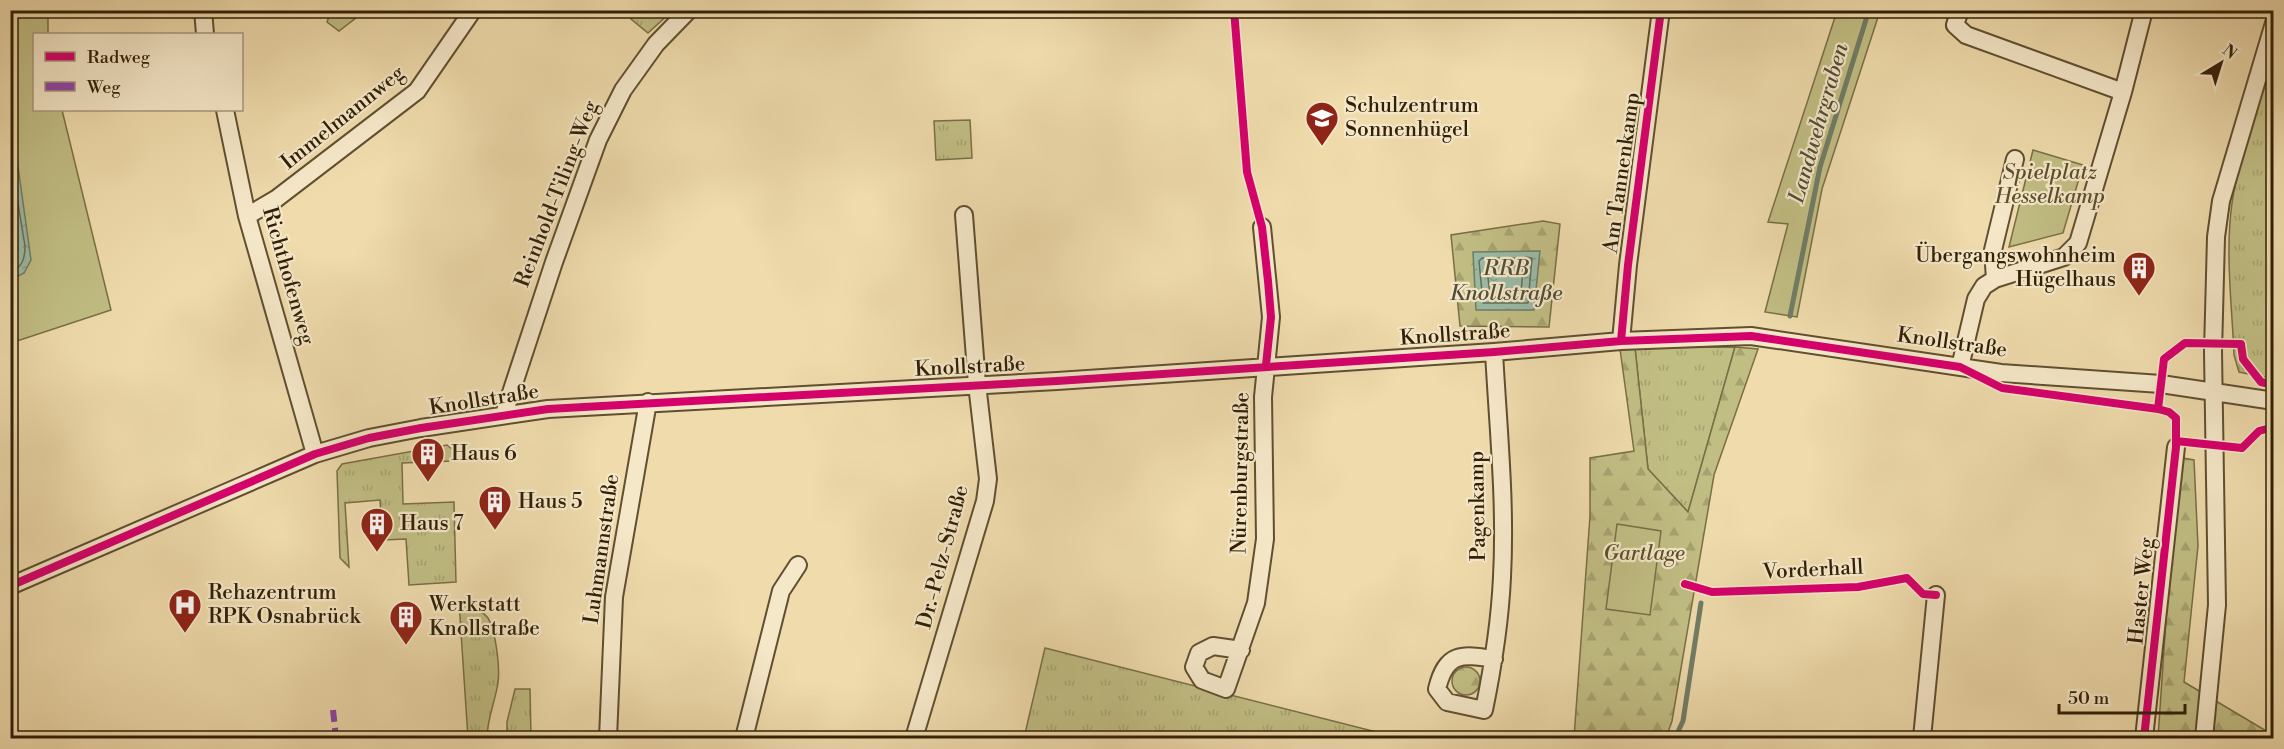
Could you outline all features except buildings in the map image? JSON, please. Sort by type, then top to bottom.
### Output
[{"type":"street","points":[[203,10],[206,33]]},
{"type":"street","name":"Immelmannweg","points":[[247,216],[276,199],[417,91],[472,10]]},
{"type":"street","name":"Reinhold-Tiling-Weg","points":[[504,414],[540,302],[598,140],[623,90],[656,44],[689,10]]},
{"type":"street","name":"Am Tannenkamp","points":[[1621,341],[1629,255],[1661,10]]},
{"type":"street","points":[[1960,10],[1954,26],[1966,35],[2123,92]]},
{"type":"street","points":[[1960,367],[1976,299],[1984,286],[1995,279],[2064,257],[2078,243],[2123,92],[2144,10]]},
{"type":"street","points":[[2204,738],[2217,605],[2214,391],[2216,237],[2221,201],[2274,23]]},
{"type":"street","name":"Richthofenweg","points":[[225,111],[247,216],[315,454]]},
{"type":"street","points":[[1995,279],[1992,250],[2015,159]]},
{"type":"street","name":"Knollstraße","points":[[964,215],[977,384]]},
{"type":"street","name":"Nürenburgstraße","points":[[1241,650],[1256,603],[1265,539],[1263,397],[1271,317],[1262,227]]},
{"type":"street","name":"Knollstraße","points":[[10,586],[315,454],[369,438],[504,414],[648,402],[767,398],[1494,352],[1686,337],[1766,337],[2001,373],[2161,384],[2274,401]]},
{"type":"street","name":"Pagenkamp","points":[[1494,352],[1503,501],[1502,578],[1494,659]]},
{"type":"street","name":"Dr.-Pelz-Straße","points":[[914,738],[985,501],[988,479],[977,384]]},
{"type":"street","name":"Luhmannstraße","points":[[608,738],[614,597],[648,402]]},
{"type":"street","name":"Haster Weg","points":[[2144,738],[2176,447]]},
{"type":"street","points":[[744,738],[781,591],[798,565]]},
{"type":"street","points":[[1922,738],[1936,595]]},
{"type":"green space","points":[[331,10],[365,11],[339,31],[327,22]]},
{"type":"green space","points":[[635,10],[672,11],[648,33],[631,19]]},
{"type":"green space","points":[[11,11],[48,11],[48,33],[33,33],[33,111],[62,111],[111,310],[11,343]]},
{"type":"green space","points":[[1837,11],[1880,11],[1822,189],[1797,317],[1765,312],[1788,224],[1768,222]]},
{"type":"green space","points":[[2273,60],[2273,379],[2239,372],[2234,355],[2229,260],[2230,222],[2235,185],[2244,149]]},
{"type":"green space","points":[[970,120],[972,158],[936,160],[934,121]]},
{"type":"green space","name":"Spielplatz Hesselkamp","points":[[2033,150],[2083,165],[2063,233],[2009,247]]},
{"type":"green space","points":[[1543,221],[1560,224],[1549,327],[1460,326],[1451,235]]},
{"type":"green space","points":[[1735,347],[1688,512],[1648,469],[1635,348]]},
{"type":"green space","name":"Gartlage","points":[[1735,347],[1758,349],[1714,475],[1672,721],[1666,738],[1574,738],[1590,516],[1590,458],[1634,451],[1620,349],[1635,348],[1648,469],[1688,512]]},
{"type":"green space","points":[[447,445],[453,450],[453,461],[402,463],[403,504],[454,502],[456,582],[409,585],[406,539],[383,540],[380,500],[345,503],[349,567],[340,558],[337,471],[342,464]]},
{"type":"green space","points":[[2177,457],[2194,460],[2198,546],[2184,682],[2273,735],[2273,738],[2158,738]]},
{"type":"green space","points":[[1617,524],[1661,531],[1650,615],[1606,609]]},
{"type":"green space","points":[[459,602],[475,608],[488,618],[495,640],[498,683],[487,738],[468,738]]},
{"type":"green space","points":[[1045,648],[1400,738],[1024,738]]},
{"type":"green space","points":[[1466,667],[1476,671],[1480,681],[1476,691],[1466,695],[1456,691],[1452,681],[1456,671]]},
{"type":"green space","points":[[515,689],[530,689],[531,738],[507,738],[507,722]]},
{"type":"water","points":[[11,136],[15,145],[31,260],[24,273],[11,280]]},
{"type":"water","name":"RRB Knollstraße","points":[[1540,251],[1534,310],[1476,310],[1473,252]]},
{"type":"waterway","name":"Landwehrgraben","points":[[1790,316],[1820,167],[1869,10]]},
{"type":"waterway","name":"Landwehrgraben","points":[[1675,738],[1683,721],[1701,603]]},
{"type":"marked path","points":[[333,710],[336,738]]},
{"type":"cycle path","points":[[1234,10],[1247,172],[1262,227],[1268,281],[1271,317],[1266,365]]},
{"type":"cycle path","points":[[1621,341],[1628,265],[1661,10]]},
{"type":"cycle path","points":[[10,586],[315,454],[369,438],[548,409],[1057,381],[1494,352],[1621,341],[1751,336],[1960,367],[2002,388],[2158,409],[2169,412],[2176,418],[2176,447],[2144,738]]},
{"type":"cycle path","points":[[2158,409],[2164,359],[2185,343],[2241,344],[2243,359],[2261,382],[2274,385]]},
{"type":"cycle path","points":[[2176,441],[2242,448],[2259,431],[2274,427]]},
{"type":"cycle path","name":"Vorderhall","points":[[1685,584],[1712,592],[1858,587],[1907,578],[1923,594],[1936,595]]},
{"type":"place","name":"Schulzentrum Sonnenhügel","points":[[1322,147]]},
{"type":"place","name":"Übergangswohnheim Hügelhaus","points":[[2139,297]]},
{"type":"place","name":"Haus 6","points":[[428,483]]},
{"type":"place","name":"Haus 5","points":[[495,531]]},
{"type":"place","name":"Haus 7","points":[[377,553]]},
{"type":"place","name":"Rehazentrum RPK Osnabrück","points":[[185,634]]},
{"type":"place","name":"Werkstatt Knollstraße","points":[[406,646]]}]
